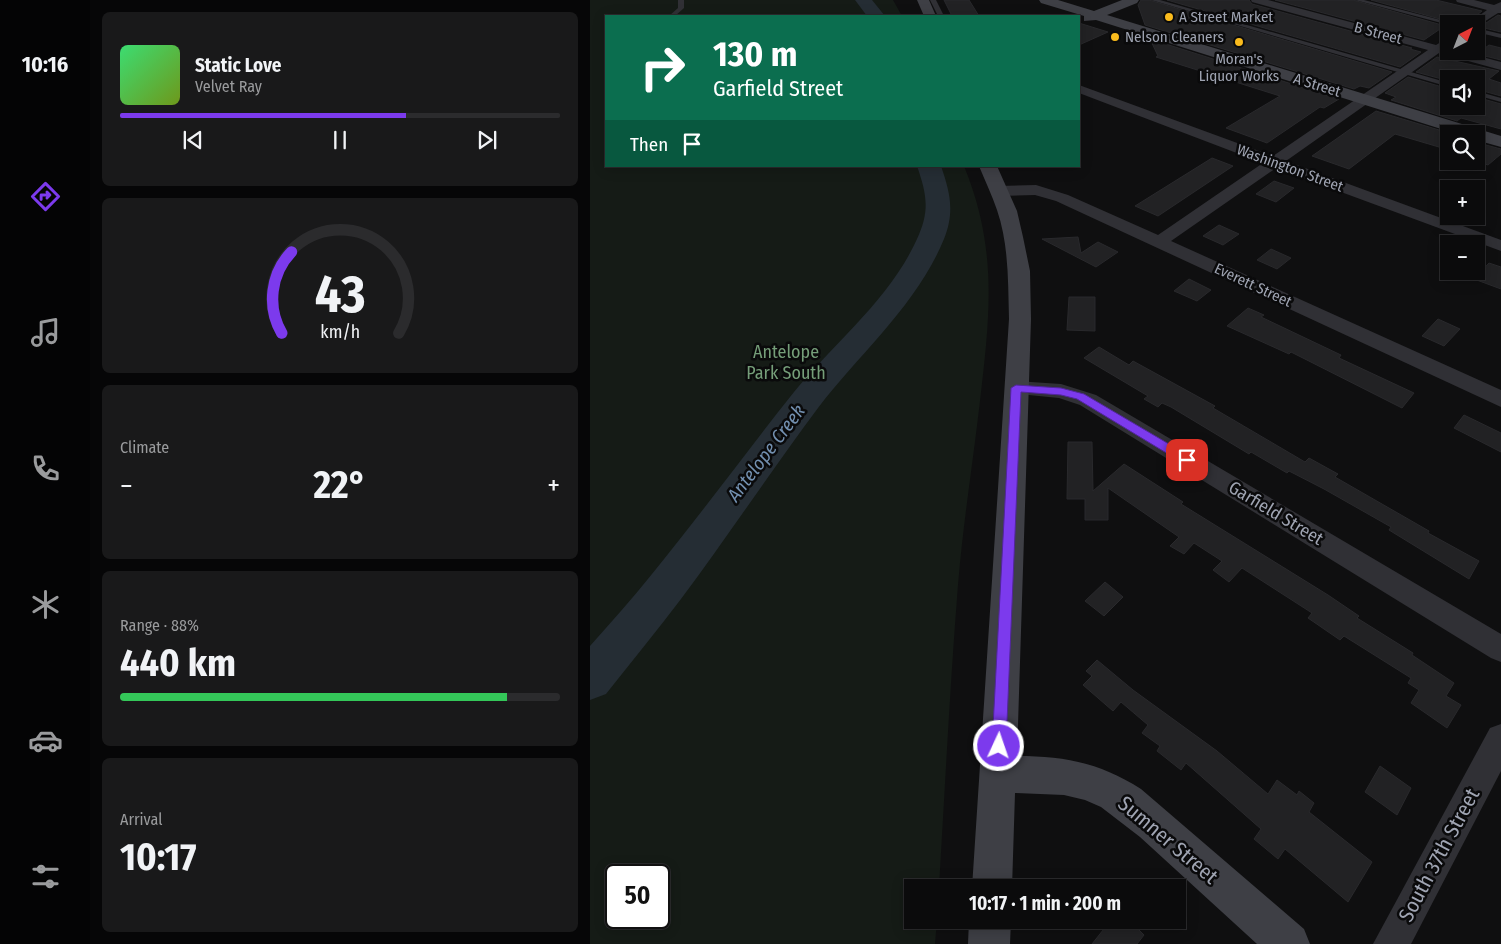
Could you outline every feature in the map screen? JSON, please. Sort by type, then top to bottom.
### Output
[{"type":"main road","points":[[923,0],[930,15]]},
{"type":"main road","name":"A Street","points":[[1045,0],[1447,125]]},
{"type":"main road","points":[[1080,22],[1133,0]]},
{"type":"main road","name":"A Street","points":[[1485,137],[1501,142]]},
{"type":"main road","points":[[988,167],[1006,211],[1019,270],[1016,388],[992,879]]},
{"type":"main road","name":"Sumner Street","points":[[998,775],[1050,775],[1071,778],[1087,782],[1116,796],[1148,820],[1289,944]]},
{"type":"main road","points":[[989,944],[990,929]]},
{"type":"street","name":"B Street","points":[[1256,0],[1440,44]]},
{"type":"street","points":[[1461,0],[1500,8]]},
{"type":"street","points":[[1485,17],[1500,8]]},
{"type":"street","points":[[1159,242],[1440,47]]},
{"type":"street","name":"B Street","points":[[1484,60],[1501,66]]},
{"type":"street","name":"Washington Street","points":[[1080,89],[1501,246]]},
{"type":"street","name":"Everett Street","points":[[999,191],[1036,190],[1054,195],[1501,400]]},
{"type":"street","name":"Garfield Street","points":[[1016,388],[1061,391],[1088,400],[1501,649]]},
{"type":"street","name":"South 37th Street","points":[[1391,944],[1501,740]]},
{"type":"lane","points":[[673,15],[681,8],[681,0]]},
{"type":"lane","points":[[933,0],[940,15]]},
{"type":"lane","points":[[1154,0],[1440,83]]},
{"type":"lane","points":[[1358,0],[1440,21]]},
{"type":"lane","points":[[1485,32],[1501,36]]},
{"type":"lane","points":[[1485,96],[1501,100]]},
{"type":"green space","name":"Antelope Park South","points":[[590,0],[893,0],[901,15],[605,15],[605,167],[964,167],[975,196],[987,254],[988,311],[984,370],[958,585],[939,879],[904,879],[904,929],[936,929],[935,944],[590,944]]},
{"type":"building","points":[[944,0],[969,0],[978,15],[952,15]]},
{"type":"building","points":[[1141,0],[1149,0],[1392,72],[1369,88],[1360,86],[1354,89],[1145,25],[1138,5]]},
{"type":"building","points":[[1167,0],[1249,0],[1252,4],[1421,52],[1400,67]]},
{"type":"building","points":[[1275,0],[1353,0],[1440,24],[1440,29],[1424,40]]},
{"type":"building","points":[[1371,0],[1436,0],[1482,11],[1477,15],[1440,15],[1440,19]]},
{"type":"building","points":[[1498,15],[1501,16],[1501,32],[1485,28],[1485,24]]},
{"type":"building","points":[[1080,23],[1108,32],[1080,45]]},
{"type":"building","points":[[1150,39],[1339,99],[1324,108],[1320,107],[1267,143],[1226,128],[1280,96],[1156,57],[1158,56]]},
{"type":"building","points":[[1489,45],[1501,48],[1501,60],[1485,56],[1485,48]]},
{"type":"building","points":[[1437,57],[1440,58],[1440,60],[1450,60],[1499,71],[1489,79],[1501,83],[1501,96],[1485,92],[1485,70],[1440,70],[1440,79],[1416,72]]},
{"type":"building","points":[[1408,77],[1440,86],[1440,115],[1485,115],[1485,100],[1501,104],[1501,129],[1461,118],[1457,121],[1391,100],[1396,97],[1385,93]]},
{"type":"building","points":[[1376,111],[1440,130],[1440,147],[1395,134],[1349,169],[1312,156]]},
{"type":"building","points":[[1485,146],[1501,149],[1501,154],[1488,165],[1485,164]]},
{"type":"building","points":[[1212,158],[1233,166],[1158,216],[1135,206]]},
{"type":"building","points":[[1274,181],[1294,188],[1276,202],[1256,194]]},
{"type":"building","points":[[1219,225],[1239,234],[1223,245],[1203,236]]},
{"type":"building","points":[[1078,237],[1081,253],[1098,242],[1118,252],[1096,267],[1042,239]]},
{"type":"building","points":[[1271,249],[1291,258],[1277,269],[1257,260]]},
{"type":"building","points":[[1489,263],[1501,267],[1501,289],[1477,280],[1485,280],[1485,267]]},
{"type":"building","points":[[1189,279],[1211,290],[1197,301],[1174,291]]},
{"type":"building","points":[[1069,297],[1095,297],[1095,331],[1067,330]]},
{"type":"building","points":[[1248,308],[1264,315],[1261,317],[1341,355],[1339,358],[1414,393],[1402,408],[1291,352],[1289,354],[1227,326]]},
{"type":"building","points":[[1438,319],[1460,329],[1444,346],[1422,336]]},
{"type":"building","points":[[1099,347],[1129,365],[1133,361],[1215,406],[1213,408],[1305,462],[1309,458],[1338,474],[1335,477],[1429,531],[1428,533],[1479,561],[1469,579],[1389,530],[1391,527],[1324,489],[1289,471],[1287,473],[1251,452],[1249,454],[1171,407],[1162,403],[1158,407],[1144,399],[1148,396],[1084,358]]},
{"type":"building","points":[[1464,415],[1501,433],[1501,452],[1454,428]]},
{"type":"building","points":[[1068,442],[1092,442],[1093,491],[1124,464],[1183,502],[1181,504],[1328,595],[1359,616],[1357,618],[1413,653],[1412,655],[1454,683],[1446,696],[1461,705],[1447,728],[1411,703],[1419,690],[1408,683],[1411,678],[1344,636],[1340,640],[1308,618],[1312,613],[1242,568],[1229,582],[1213,570],[1222,561],[1194,543],[1184,554],[1170,546],[1179,537],[1108,488],[1108,520],[1085,520],[1085,499],[1067,499]]},
{"type":"building","points":[[1105,582],[1123,597],[1104,616],[1085,601]]},
{"type":"building","points":[[1097,660],[1133,690],[1217,751],[1268,794],[1277,780],[1297,795],[1299,791],[1314,803],[1309,812],[1372,862],[1348,902],[1285,849],[1278,859],[1254,839],[1261,829],[1186,763],[1181,770],[1157,751],[1160,746],[1142,733],[1148,725],[1121,702],[1113,711],[1083,685],[1092,676],[1086,671]]},
{"type":"building","points":[[1380,766],[1411,788],[1397,815],[1365,792]]},
{"type":"building","points":[[1104,929],[1138,929],[1144,935],[1137,944],[1092,944]]},
{"type":"waterway","name":"Antelope Creek","points":[[863,0],[875,15]]},
{"type":"waterway","name":"Antelope Creek","points":[[590,679],[666,587],[807,399],[897,295],[924,252],[935,227],[939,204],[936,185],[929,167]]},
{"type":"place","name":"A Street Market","points":[[1169,17]]},
{"type":"place","name":"Nelson Cleaners","points":[[1115,37]]},
{"type":"place","name":"Moran's Liquor Works","points":[[1239,42]]},
{"type":"route","points":[[999,746],[1016,388],[1061,391],[1088,400],[1187,460]]}]
